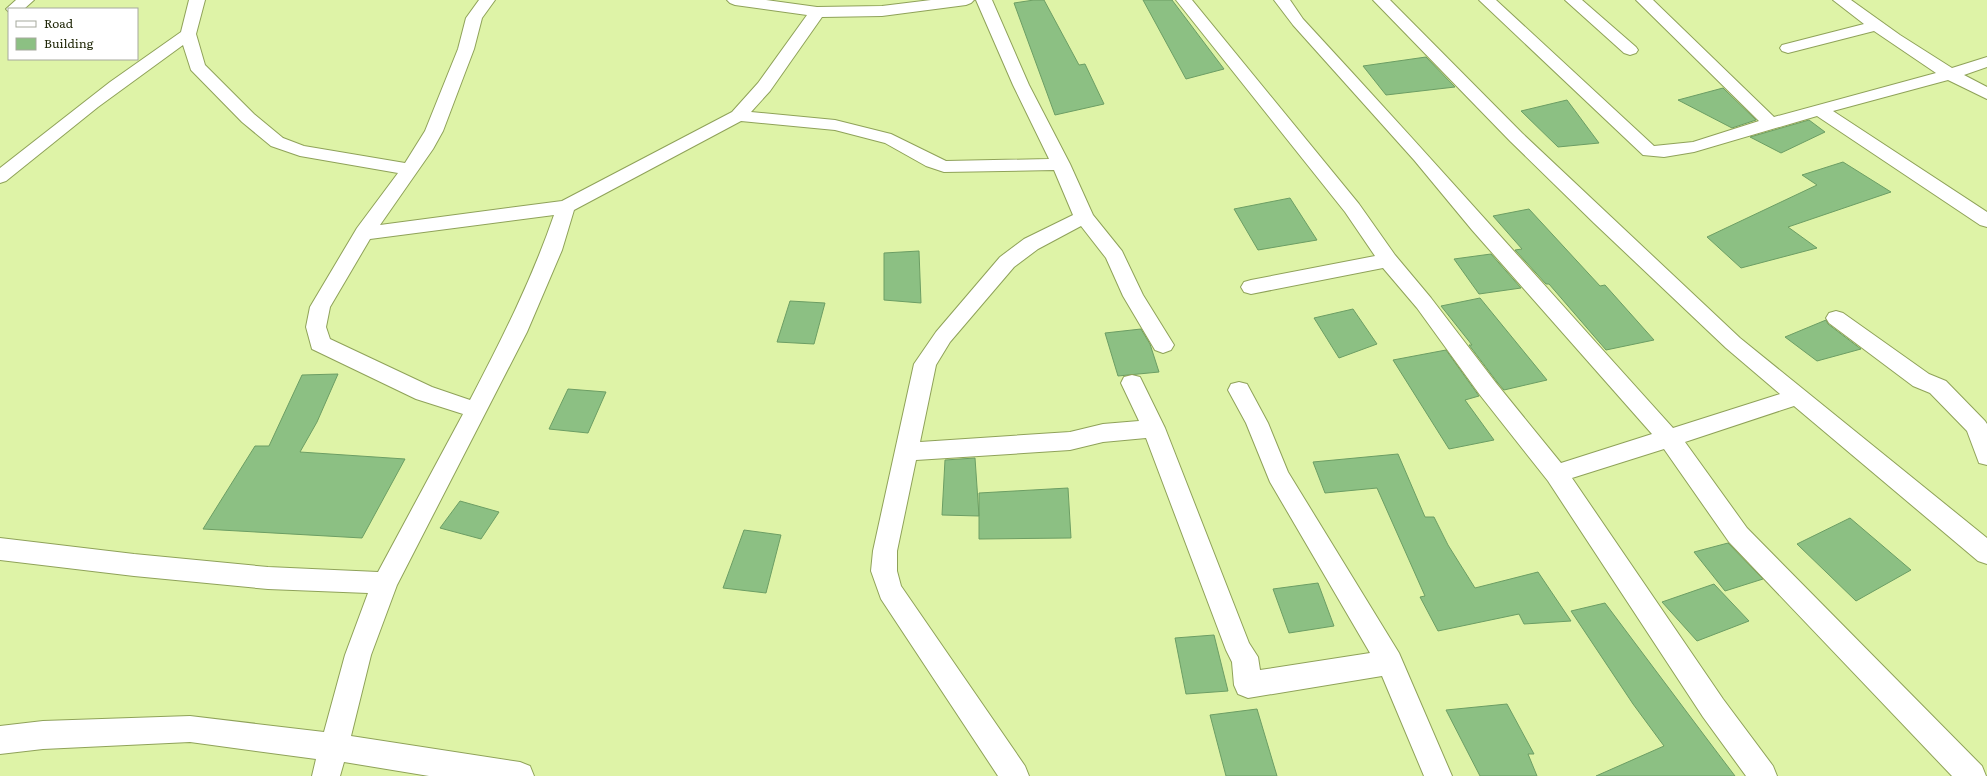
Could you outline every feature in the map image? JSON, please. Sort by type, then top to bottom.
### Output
[{"type":"street","points":[[15,8],[26,0]]},
{"type":"street","points":[[197,0],[188,34],[197,67],[248,118],[277,142],[300,151],[409,169]]},
{"type":"street","points":[[476,410],[424,393],[320,344],[316,326],[320,307],[364,233],[424,149],[434,131],[466,48],[474,18],[487,0]]},
{"type":"street","points":[[735,0],[817,12],[882,11],[966,0]]},
{"type":"street","points":[[984,0],[1021,85],[1061,164],[1084,217],[1115,256],[1133,296],[1162,346]]},
{"type":"street","points":[[1184,0],[1352,208],[1388,260],[1424,303],[1488,389],[1556,474],[1712,708],[1763,776]]},
{"type":"street","points":[[1282,0],[1298,22],[1420,156],[1479,226],[1669,438],[1738,535],[1972,776]]},
{"type":"street","points":[[1381,0],[1516,137],[1733,343],[1987,553]]},
{"type":"street","points":[[1487,0],[1649,151],[1665,153],[1686,149],[1771,123],[1949,75],[1987,62]]},
{"type":"street","points":[[1573,0],[1630,50]]},
{"type":"street","points":[[1644,0],[1771,123]]},
{"type":"street","points":[[1841,0],[1875,26],[1949,75],[1987,94]]},
{"type":"street","points":[[364,233],[566,207],[738,116],[764,87],[817,12]]},
{"type":"street","points":[[1788,48],[1875,26]]},
{"type":"street","points":[[0,176],[144,63],[188,34]]},
{"type":"street","points":[[1820,110],[1987,222]]},
{"type":"street","points":[[738,116],[835,126],[890,139],[932,162],[944,166],[959,167],[1061,164]]},
{"type":"street","points":[[326,776],[358,655],[385,583],[522,319],[552,250],[566,207]]},
{"type":"street","points":[[1015,776],[890,591],[884,571],[885,552],[925,364],[943,337],[1008,262],[1032,244],[1084,217]]},
{"type":"street","points":[[1251,287],[1388,260]]},
{"type":"street","points":[[1836,318],[1921,380],[1938,387],[1977,427],[1987,456]]},
{"type":"street","points":[[1132,383],[1154,428],[1239,650],[1246,657],[1248,685],[1390,662]]},
{"type":"street","points":[[1238,390],[1257,423],[1278,475],[1390,662],[1438,776]]},
{"type":"street","points":[[1556,474],[1798,397]]},
{"type":"street","points":[[906,452],[1070,441],[1103,434],[1154,428]]},
{"type":"street","points":[[0,549],[134,565],[268,578],[385,583]]},
{"type":"street","points":[[0,740],[42,734],[190,729],[333,747],[520,776]]},
{"type":"building","points":[[1044,0],[1079,65],[1085,64],[1104,104],[1055,115],[1014,3]]},
{"type":"building","points":[[1143,0],[1172,0],[1224,69],[1186,79]]},
{"type":"building","points":[[1426,57],[1455,87],[1386,95],[1363,66]]},
{"type":"building","points":[[1723,88],[1756,120],[1732,128],[1678,100]]},
{"type":"building","points":[[1567,100],[1599,143],[1558,147],[1521,111]]},
{"type":"building","points":[[1809,120],[1825,132],[1781,153],[1750,137]]},
{"type":"building","points":[[1843,162],[1891,192],[1788,227],[1817,248],[1741,268],[1707,237],[1817,185],[1802,175]]},
{"type":"building","points":[[1290,198],[1317,240],[1258,250],[1234,209]]},
{"type":"building","points":[[1529,209],[1600,286],[1605,285],[1654,340],[1606,350],[1549,284],[1546,284],[1515,250],[1522,249],[1493,216]]},
{"type":"building","points":[[919,251],[921,303],[884,300],[884,253]]},
{"type":"building","points":[[1491,254],[1521,288],[1479,294],[1454,259]]},
{"type":"building","points":[[1480,298],[1547,380],[1504,390],[1497,382],[1469,345],[1472,345],[1441,306]]},
{"type":"building","points":[[790,301],[825,303],[814,344],[777,342]]},
{"type":"building","points":[[1353,309],[1377,344],[1339,358],[1314,318]]},
{"type":"building","points":[[1826,320],[1828,324],[1861,349],[1817,361],[1785,337]]},
{"type":"building","points":[[1141,329],[1150,344],[1159,372],[1118,376],[1105,333]]},
{"type":"building","points":[[1446,350],[1479,396],[1465,400],[1494,440],[1449,449],[1393,360]]},
{"type":"building","points":[[338,374],[317,422],[300,452],[405,459],[362,538],[203,529],[255,446],[269,446],[302,375]]},
{"type":"building","points":[[568,389],[606,392],[588,433],[549,429]]},
{"type":"building","points":[[1398,454],[1425,517],[1434,517],[1448,545],[1475,588],[1538,572],[1571,621],[1524,624],[1519,614],[1438,631],[1420,597],[1425,596],[1377,488],[1325,493],[1313,462]]},
{"type":"building","points":[[975,458],[979,516],[942,515],[945,460]]},
{"type":"building","points":[[1068,488],[1071,538],[979,539],[979,493]]},
{"type":"building","points":[[460,501],[499,512],[481,539],[440,528]]},
{"type":"building","points":[[1850,518],[1911,570],[1856,601],[1797,544]]},
{"type":"building","points":[[744,530],[781,535],[766,593],[723,588]]},
{"type":"building","points":[[1728,543],[1763,579],[1725,591],[1694,552]]},
{"type":"building","points":[[1318,583],[1334,626],[1289,633],[1273,589]]},
{"type":"building","points":[[1714,584],[1749,621],[1697,641],[1662,602]]},
{"type":"building","points":[[1605,603],[1735,776],[1596,776],[1664,746],[1633,704],[1571,611]]},
{"type":"building","points":[[1214,635],[1228,691],[1186,694],[1175,638]]},
{"type":"building","points":[[1507,704],[1534,754],[1528,754],[1537,776],[1480,776],[1446,710]]},
{"type":"building","points":[[1257,709],[1277,776],[1226,776],[1210,715]]}]
